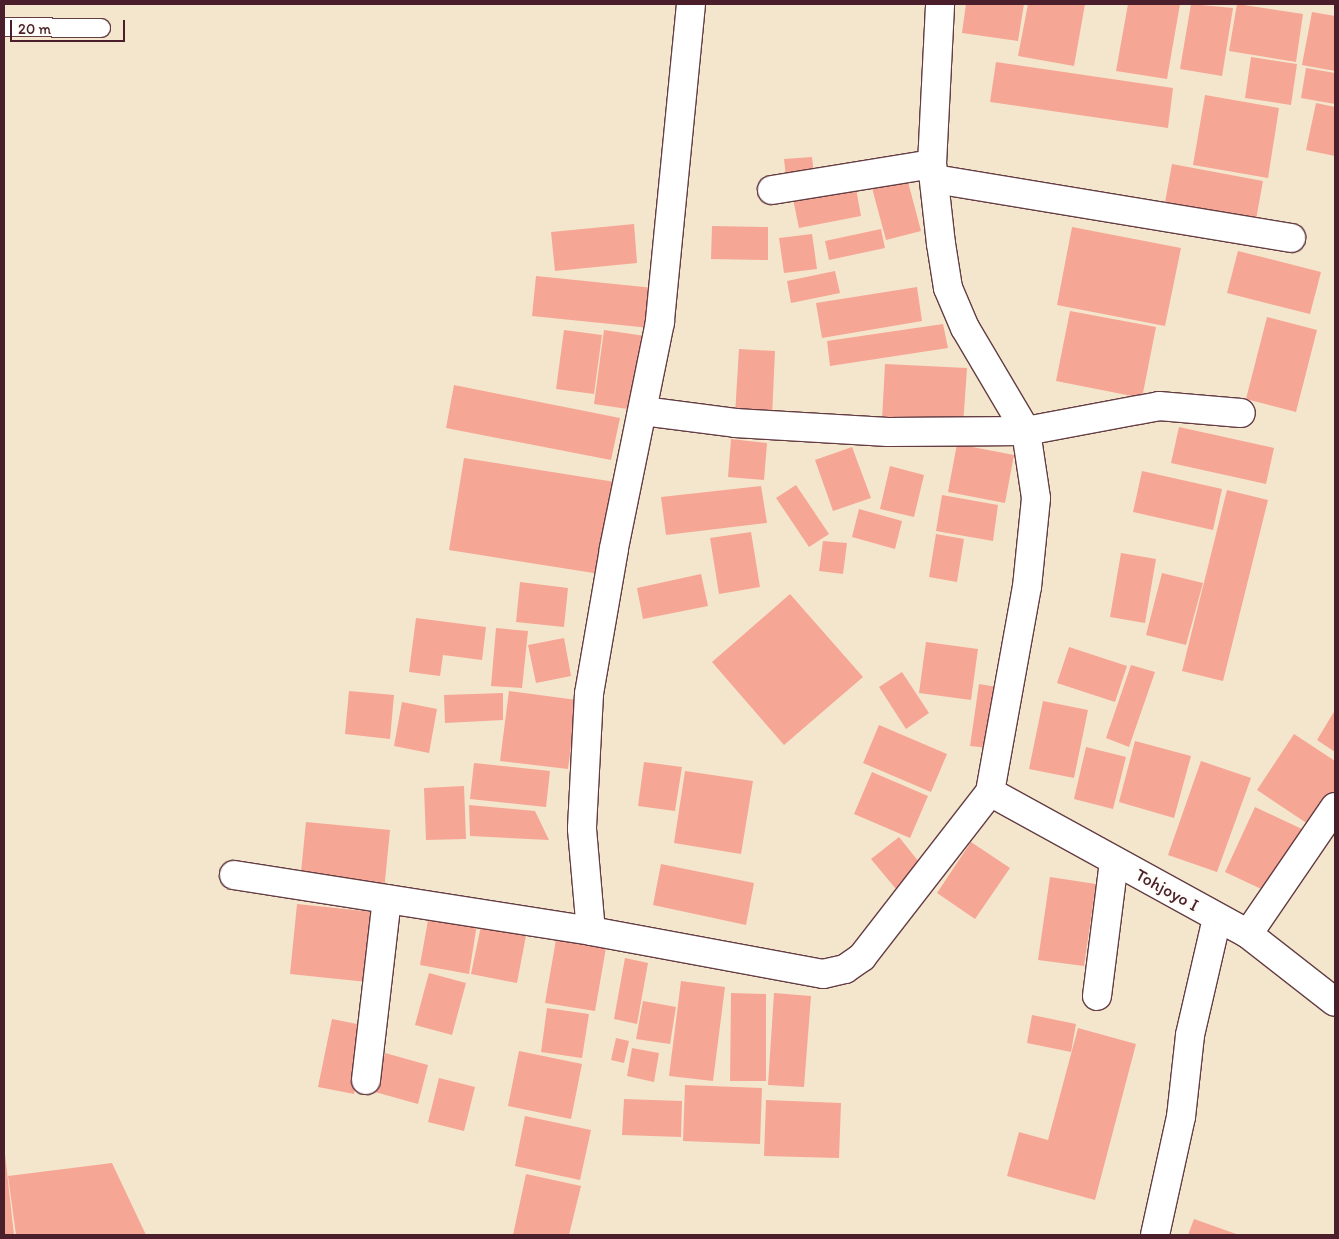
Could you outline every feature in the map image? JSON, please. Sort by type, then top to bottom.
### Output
[{"type":"street","points":[[591,931],[582,829],[589,694],[614,549],[643,411],[666,268],[683,66],[691,4]]},
{"type":"street","points":[[234,875],[591,931],[823,974],[838,972],[862,957],[990,792],[1027,587],[1033,531],[1034,469],[1026,431],[965,328],[948,288],[933,172],[940,4]]},
{"type":"street","points":[[772,190],[933,172],[1291,238]]},
{"type":"street","points":[[643,411],[735,423],[878,431],[1026,431],[1159,406],[1241,413]]},
{"type":"street","name":"Tohjoyo I","points":[[990,792],[1248,934],[1335,1002]]},
{"type":"street","points":[[1248,934],[1335,807]]},
{"type":"street","points":[[1097,996],[1114,861]]},
{"type":"street","points":[[366,1080],[387,899]]},
{"type":"street","points":[[1155,1235],[1181,1117],[1190,1035],[1217,918]]},
{"type":"lane","points":[[4,26],[101,28]]},
{"type":"building","points":[[966,4],[1024,4],[1018,41],[962,33]]},
{"type":"building","points":[[1028,4],[1085,4],[1074,66],[1018,56]]},
{"type":"building","points":[[1128,4],[1180,4],[1167,79],[1116,71]]},
{"type":"building","points":[[1191,4],[1233,8],[1222,76],[1180,69]]},
{"type":"building","points":[[1237,4],[1303,14],[1296,62],[1229,51]]},
{"type":"building","points":[[1312,12],[1335,16],[1335,71],[1302,65]]},
{"type":"building","points":[[1251,57],[1297,64],[1291,105],[1245,98]]},
{"type":"building","points":[[996,62],[1173,88],[1168,128],[990,102]]},
{"type":"building","points":[[1306,68],[1335,73],[1335,104],[1301,98]]},
{"type":"building","points":[[1205,95],[1279,108],[1268,178],[1193,165]]},
{"type":"building","points":[[1316,103],[1335,107],[1335,156],[1306,150]]},
{"type":"building","points":[[812,157],[814,174],[786,177],[784,159]]},
{"type":"building","points":[[1172,164],[1263,181],[1255,225],[1164,208]]},
{"type":"building","points":[[907,178],[921,231],[886,240],[872,188]]},
{"type":"building","points":[[855,183],[861,216],[799,228],[792,194]]},
{"type":"building","points":[[634,224],[637,263],[555,271],[551,232]]},
{"type":"building","points":[[712,226],[768,227],[768,260],[711,259]]},
{"type":"building","points":[[1072,227],[1181,248],[1165,326],[1057,305]]},
{"type":"building","points":[[881,229],[885,248],[829,260],[825,241]]},
{"type":"building","points":[[812,234],[817,269],[784,273],[779,238]]},
{"type":"building","points":[[1238,251],[1321,272],[1310,314],[1227,293]]},
{"type":"building","points":[[835,271],[840,293],[791,303],[787,281]]},
{"type":"building","points":[[536,276],[654,288],[650,328],[532,316]]},
{"type":"building","points":[[917,287],[922,321],[822,338],[816,303]]},
{"type":"building","points":[[1070,311],[1156,327],[1142,398],[1056,381]]},
{"type":"building","points":[[1267,317],[1317,330],[1296,412],[1246,399]]},
{"type":"building","points":[[943,324],[948,348],[830,366],[827,341]]},
{"type":"building","points":[[564,330],[602,335],[594,394],[556,389]]},
{"type":"building","points":[[604,330],[652,337],[641,411],[594,404]]},
{"type":"building","points":[[739,349],[775,351],[772,417],[735,415]]},
{"type":"building","points":[[885,364],[967,368],[963,425],[882,420]]},
{"type":"building","points":[[454,385],[620,418],[611,460],[446,428]]},
{"type":"building","points":[[1179,427],[1274,448],[1266,484],[1171,463]]},
{"type":"building","points":[[731,439],[767,443],[764,480],[728,477]]},
{"type":"building","points":[[957,444],[1014,455],[1005,503],[948,492]]},
{"type":"building","points":[[852,447],[871,498],[833,511],[815,460]]},
{"type":"building","points":[[464,458],[615,482],[600,574],[449,550]]},
{"type":"building","points":[[890,466],[924,475],[914,517],[880,509]]},
{"type":"building","points":[[1142,471],[1222,489],[1213,530],[1133,512]]},
{"type":"building","points":[[796,485],[829,534],[809,547],[776,498]]},
{"type":"building","points":[[761,486],[767,523],[666,535],[661,497]]},
{"type":"building","points":[[1227,490],[1268,500],[1223,681],[1182,671]]},
{"type":"building","points":[[942,495],[998,505],[993,541],[936,531]]},
{"type":"building","points":[[859,509],[902,521],[895,549],[852,537]]},
{"type":"building","points":[[751,532],[760,587],[719,594],[710,538]]},
{"type":"building","points":[[936,534],[964,539],[957,582],[929,577]]},
{"type":"building","points":[[823,541],[847,543],[843,574],[819,571]]},
{"type":"building","points":[[1121,553],[1156,559],[1145,623],[1110,617]]},
{"type":"building","points":[[1162,573],[1203,583],[1186,645],[1146,635]]},
{"type":"building","points":[[701,574],[708,606],[643,619],[637,588]]},
{"type":"building","points":[[520,582],[568,588],[564,627],[516,622]]},
{"type":"building","points":[[790,594],[863,677],[784,745],[712,662]]},
{"type":"building","points":[[416,618],[486,627],[482,660],[443,655],[440,676],[409,672]]},
{"type":"building","points":[[496,628],[528,631],[522,688],[491,686]]},
{"type":"building","points":[[564,638],[571,676],[536,683],[528,645]]},
{"type":"building","points":[[926,642],[978,649],[971,700],[919,693]]},
{"type":"building","points":[[1069,647],[1127,666],[1115,702],[1057,683]]},
{"type":"building","points":[[1131,665],[1155,672],[1129,747],[1106,738]]},
{"type":"building","points":[[902,672],[929,713],[906,729],[879,687]]},
{"type":"building","points":[[979,684],[997,687],[989,748],[970,746]]},
{"type":"building","points":[[349,691],[394,695],[390,739],[345,734]]},
{"type":"building","points":[[509,691],[577,700],[568,769],[500,761]]},
{"type":"building","points":[[503,693],[503,720],[445,723],[444,695]]},
{"type":"building","points":[[1043,701],[1088,710],[1074,778],[1029,769]]},
{"type":"building","points":[[402,702],[437,709],[429,753],[394,746]]},
{"type":"building","points":[[1335,710],[1335,752],[1317,740]]},
{"type":"building","points":[[879,725],[947,754],[931,792],[863,763]]},
{"type":"building","points":[[1294,734],[1335,761],[1335,796],[1314,828],[1257,790]]},
{"type":"building","points":[[1135,741],[1191,756],[1174,818],[1119,802]]},
{"type":"building","points":[[1086,747],[1126,757],[1113,809],[1074,799]]},
{"type":"building","points":[[1201,761],[1251,778],[1217,872],[1168,855]]},
{"type":"building","points":[[644,762],[682,767],[675,811],[638,806]]},
{"type":"building","points":[[474,763],[550,771],[546,807],[470,799]]},
{"type":"building","points":[[685,771],[753,781],[741,854],[674,843]]},
{"type":"building","points":[[872,772],[928,796],[910,838],[854,814]]},
{"type":"building","points":[[464,786],[466,839],[426,840],[424,788]]},
{"type":"building","points":[[469,805],[535,811],[549,840],[470,836]]},
{"type":"building","points":[[1255,807],[1304,830],[1274,895],[1225,872]]},
{"type":"building","points":[[306,822],[390,830],[384,891],[300,882]]},
{"type":"building","points":[[899,837],[923,867],[896,889],[871,859]]},
{"type":"building","points":[[971,842],[1010,868],[975,919],[937,893]]},
{"type":"building","points":[[661,864],[754,883],[746,925],[653,905]]},
{"type":"building","points":[[1050,877],[1096,884],[1084,966],[1038,960]]},
{"type":"building","points":[[297,904],[374,912],[367,982],[290,974]]},
{"type":"building","points":[[430,909],[478,918],[469,974],[420,965]]},
{"type":"building","points":[[482,921],[527,930],[517,983],[471,974]]},
{"type":"building","points":[[557,934],[607,942],[595,1011],[545,1003]]},
{"type":"building","points":[[625,958],[648,963],[637,1024],[614,1019]]},
{"type":"building","points":[[429,973],[466,983],[452,1035],[415,1025]]},
{"type":"building","points":[[681,981],[725,987],[713,1081],[669,1076]]},
{"type":"building","points":[[731,993],[766,994],[766,1081],[730,1081]]},
{"type":"building","points":[[774,993],[811,996],[804,1087],[768,1085]]},
{"type":"building","points":[[643,1001],[676,1007],[670,1044],[636,1039]]},
{"type":"building","points":[[547,1008],[589,1014],[582,1058],[541,1052]]},
{"type":"building","points":[[1032,1015],[1076,1024],[1071,1052],[1027,1043]]},
{"type":"building","points":[[332,1019],[367,1026],[354,1094],[318,1087]]},
{"type":"building","points":[[1078,1028],[1136,1044],[1095,1200],[1007,1176],[1019,1132],[1048,1140]]},
{"type":"building","points":[[616,1038],[629,1041],[624,1063],[611,1060]]},
{"type":"building","points":[[632,1048],[659,1053],[654,1082],[627,1076]]},
{"type":"building","points":[[519,1051],[582,1064],[571,1119],[508,1106]]},
{"type":"building","points":[[385,1053],[428,1065],[418,1104],[375,1092]]},
{"type":"building","points":[[439,1078],[475,1087],[464,1131],[428,1122]]},
{"type":"building","points":[[685,1085],[762,1088],[760,1144],[683,1141]]},
{"type":"building","points":[[624,1099],[682,1101],[681,1137],[622,1135]]},
{"type":"building","points":[[766,1100],[841,1103],[839,1158],[764,1156]]},
{"type":"building","points":[[525,1116],[591,1130],[580,1180],[515,1166]]},
{"type":"building","points":[[5,1154],[14,1235],[4,1235]]},
{"type":"building","points":[[112,1163],[146,1235],[16,1235],[8,1176]]},
{"type":"building","points":[[526,1174],[581,1186],[569,1235],[513,1235]]},
{"type":"building","points":[[1194,1219],[1239,1235],[1188,1235]]}]
